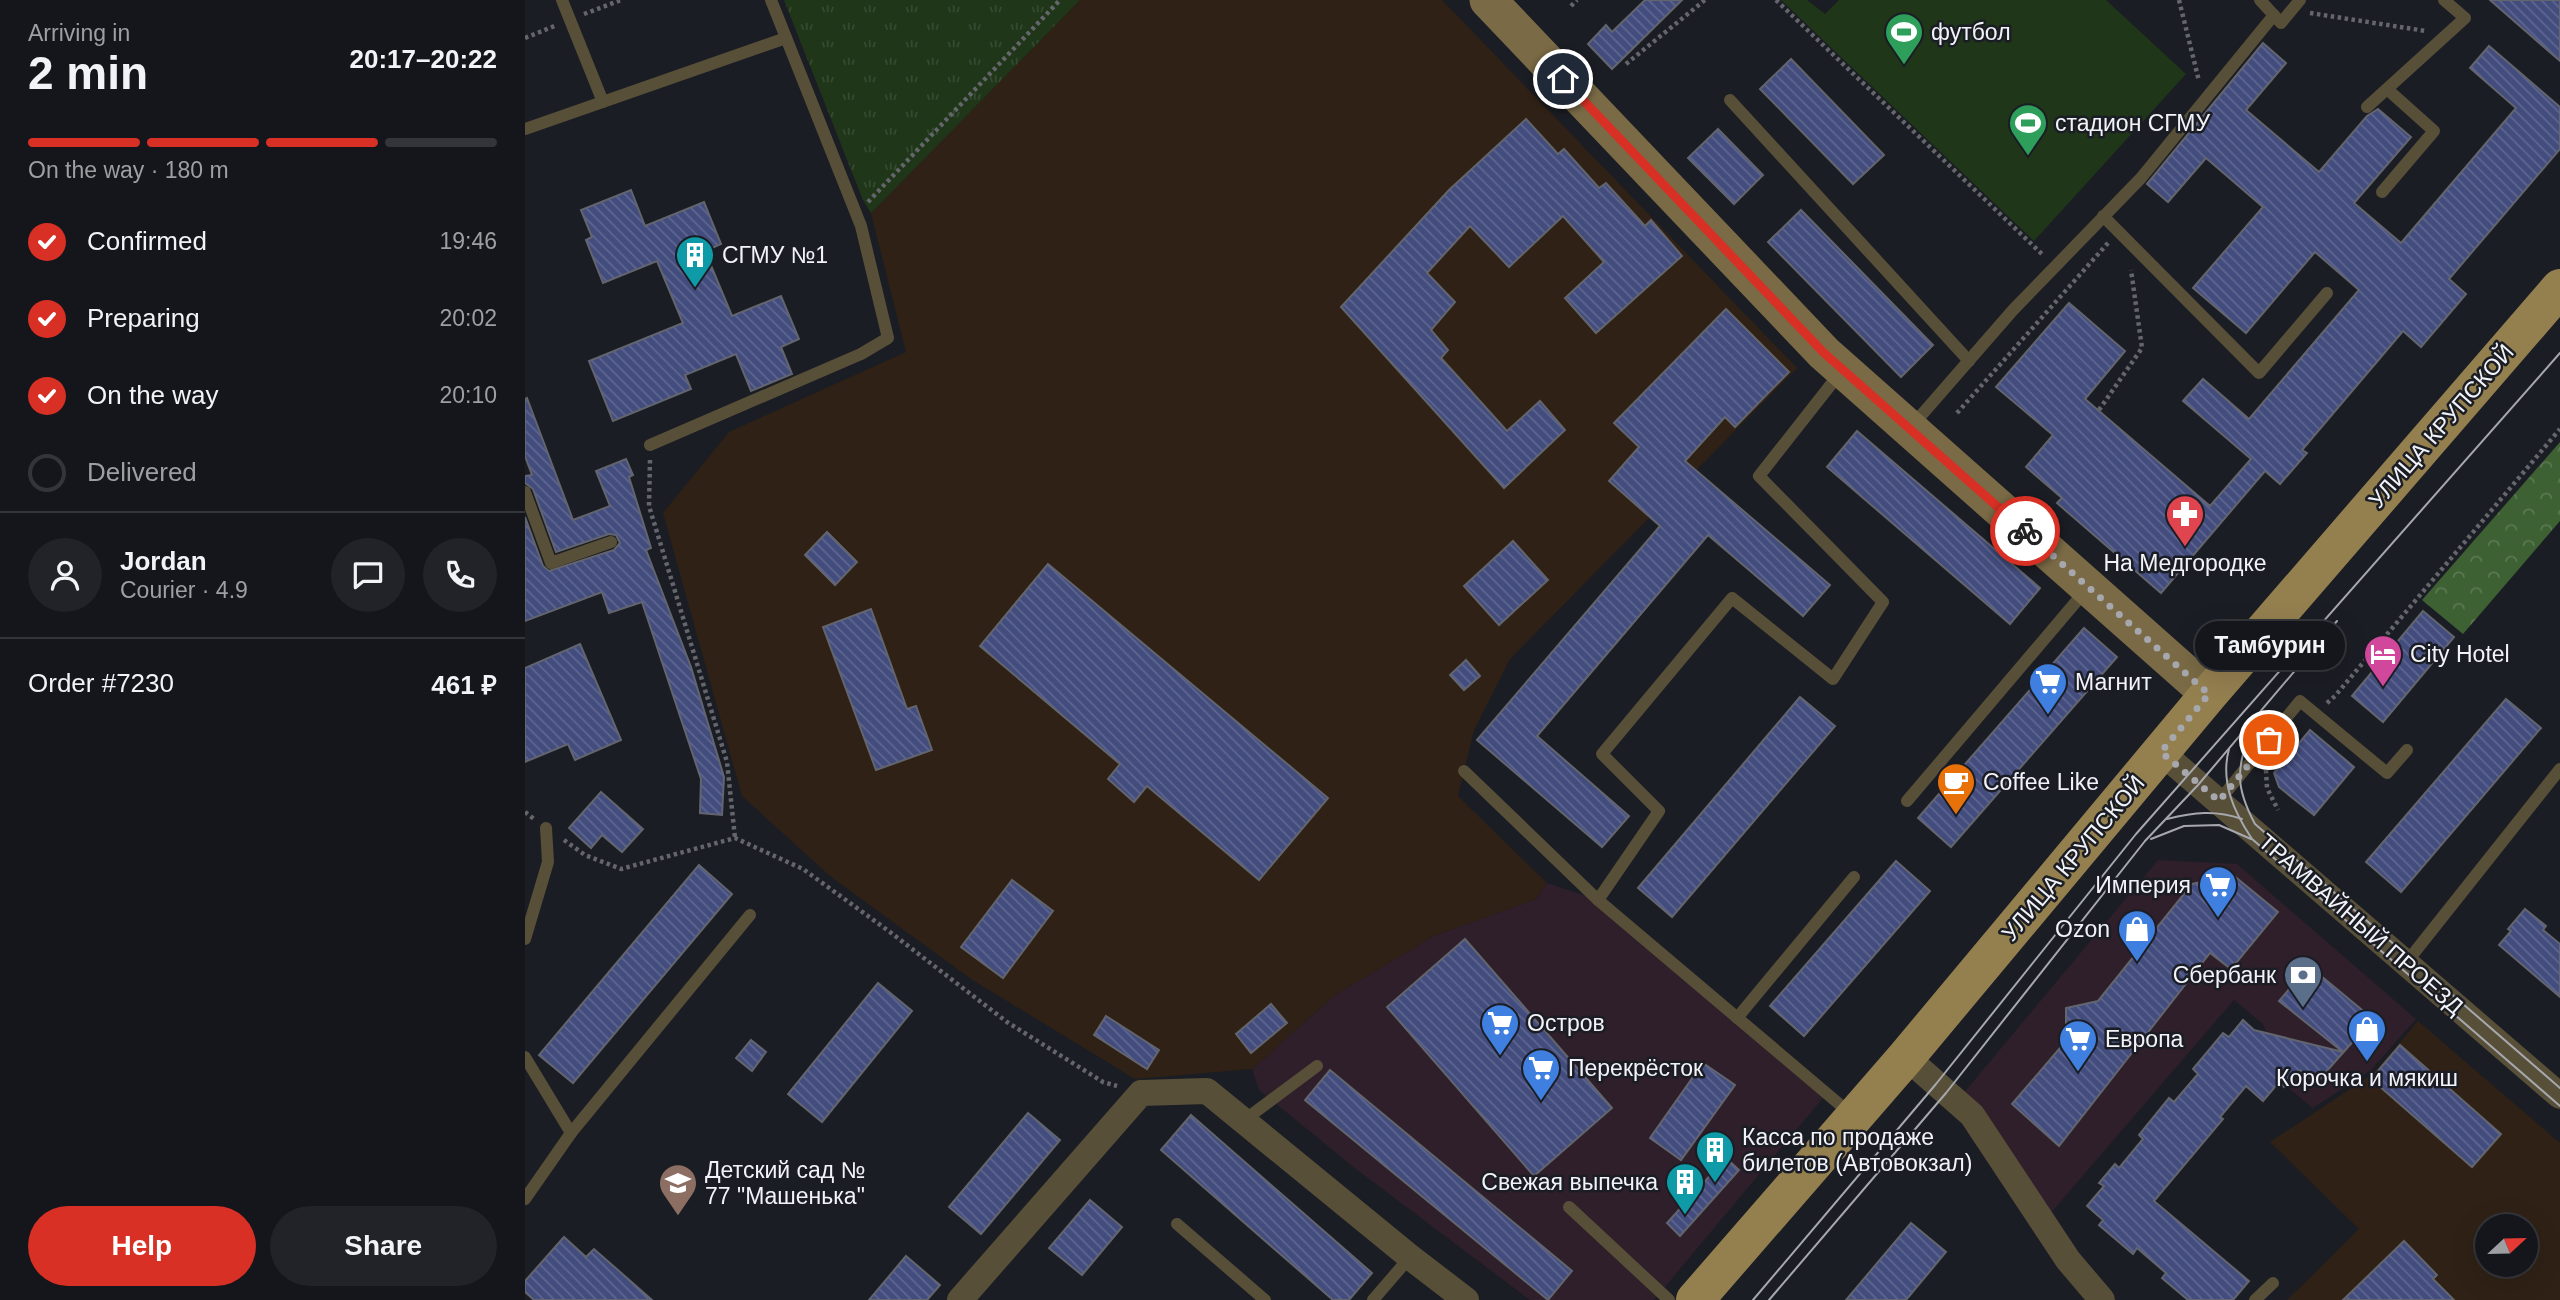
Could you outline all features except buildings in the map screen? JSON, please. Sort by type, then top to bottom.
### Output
[{"type":"main road","name":"УЛИЦА КРУПСКОЙ","points":[[1695,1300],[1906,1056],[2209,694],[2560,288]]},
{"type":"street","points":[[1488,0],[1843,370],[2209,694]]},
{"type":"street","name":"ТРАМВАЙНЫЙ ПРОЕЗД","points":[[2161,752],[2560,1096]]},
{"type":"street","points":[[1906,1056],[1972,1115],[2068,1260],[2102,1300]]},
{"type":"street","points":[[960,1300],[1141,1093],[1207,1091],[1466,1300]]},
{"type":"lane","points":[[562,0],[603,102]]},
{"type":"lane","points":[[650,445],[861,354],[888,338],[856,214],[771,0]]},
{"type":"lane","points":[[2260,0],[2281,23],[2296,5]]},
{"type":"lane","points":[[2367,107],[2465,18],[2444,0]]},
{"type":"lane","points":[[1910,429],[2055,266],[2141,178],[2274,15]]},
{"type":"lane","points":[[525,129],[786,38]]},
{"type":"lane","points":[[2382,192],[2434,131],[2387,89]]},
{"type":"lane","points":[[1730,100],[1969,360]]},
{"type":"lane","points":[[2103,216],[2259,373],[2327,293]]},
{"type":"lane","points":[[1598,900],[1659,811],[1602,754],[1732,598],[1833,679],[1883,602],[1759,476],[1843,370]]},
{"type":"lane","points":[[525,492],[551,563],[611,542]]},
{"type":"lane","points":[[1907,801],[2088,587]]},
{"type":"lane","points":[[2219,801],[2300,701],[2387,773],[2407,750]]},
{"type":"lane","points":[[2406,963],[2560,768]]},
{"type":"lane","points":[[1464,771],[1598,900],[1854,1116]]},
{"type":"lane","points":[[525,939],[548,862],[546,828]]},
{"type":"lane","points":[[1737,1018],[1854,877]]},
{"type":"lane","points":[[525,1199],[571,1133],[750,915]]},
{"type":"lane","points":[[525,1057],[571,1133]]},
{"type":"lane","points":[[1243,1121],[1318,1066]]},
{"type":"lane","points":[[1569,1207],[1669,1300]]},
{"type":"lane","points":[[1177,1224],[1265,1300]]},
{"type":"lane","points":[[1373,1300],[1410,1257]]},
{"type":"lane","points":[[2255,1300],[2273,1283]]},
{"type":"path","points":[[856,214],[1060,0]]},
{"type":"path","points":[[1571,6],[1577,0]]},
{"type":"path","points":[[1626,64],[1705,0]]},
{"type":"path","points":[[1776,0],[2055,266]]},
{"type":"path","points":[[2179,0],[2205,102]]},
{"type":"path","points":[[2296,5],[2448,34]]},
{"type":"path","points":[[2099,411],[2142,348],[2123,236]]},
{"type":"path","points":[[1957,413],[2123,236]]},
{"type":"path","points":[[2314,713],[2335,696],[2560,429]]},
{"type":"path","points":[[650,445],[649,506],[727,762],[735,838]]},
{"type":"path","points":[[2266,764],[2267,788],[2278,810]]},
{"type":"path","points":[[525,812],[585,855],[621,869],[735,838],[803,869],[1007,1022],[1103,1082],[1141,1093]]},
{"type":"shaded area","points":[[1080,0],[1442,0],[1797,368],[1510,659],[1474,730],[1458,796],[1547,883],[1536,899],[1434,936],[1334,996],[1252,1069],[1135,1079],[971,979],[830,876],[742,796],[663,513],[729,432],[906,352],[871,213]]},
{"type":"shaded area","points":[[2158,860],[2237,864],[2416,1019],[2371,1070],[2313,1108],[2288,1088],[2263,1024],[2234,1000],[2050,1214],[1962,1095]]},
{"type":"shaded area","points":[[1547,883],[1598,900],[1827,1093],[1654,1300],[1530,1300],[1356,1169],[1259,1090],[1252,1069],[1334,996],[1434,936],[1536,899]]},
{"type":"shaded area","points":[[2418,1021],[2560,1143],[2560,1300],[2287,1300],[2359,1229],[2270,1142],[2373,1074]]},
{"type":"green space","points":[[784,0],[1080,0],[871,213],[863,200]]},
{"type":"green space","name":"стадион СГМУ","points":[[1781,0],[1807,0],[1825,14],[1839,0],[2106,0],[2186,74],[2034,241]]},
{"type":"green space","points":[[2560,442],[2560,521],[2463,634],[2422,600]]},
{"type":"tram line","points":[[1753,1300],[1936,1084],[2136,834],[2560,353]]},
{"type":"tram line","points":[[1769,1300],[1946,1093],[2145,841],[2198,785],[2337,621]]},
{"type":"tram line","points":[[2252,723],[2240,774],[2243,796],[2255,824],[2560,1088]]},
{"type":"tram line","points":[[2229,749],[2226,773],[2230,796],[2252,839],[2560,1106]]},
{"type":"tram line","points":[[2167,819],[2205,813],[2242,819]]},
{"type":"tram line","points":[[2151,839],[2184,826],[2219,825],[2251,839]]},
{"type":"way so far","points":[[2025,531],[2209,694],[2161,752],[2198,785],[2219,801],[2269,740]]},
{"type":"place","name":"футбол","points":[[1904,66]]},
{"type":"place","name":"стадион СГМУ","points":[[2028,157]]},
{"type":"place","name":"СГМУ №1","points":[[695,289]]},
{"type":"place","name":"На Медгородке","points":[[2185,548]]},
{"type":"place","name":"City Hotel","points":[[2383,688]]},
{"type":"place","name":"Магнит","points":[[2048,716]]},
{"type":"place","name":"Тамбурин","points":[[2269,740]]},
{"type":"place","name":"Coffee Like","points":[[1956,816]]},
{"type":"place","name":"Империя","points":[[2218,919]]},
{"type":"place","name":"Ozon","points":[[2137,963]]},
{"type":"place","name":"Сбербанк","points":[[2303,1009]]},
{"type":"place","name":"Остров","points":[[1500,1057]]},
{"type":"place","name":"Корочка и мякиш","points":[[2367,1063]]},
{"type":"place","name":"Европа","points":[[2078,1073]]},
{"type":"place","name":"Перекрёсток","points":[[1541,1102]]},
{"type":"place","name":"Касса по продаже билетов (Автовокзал)","points":[[1715,1184]]},
{"type":"place","name":"Свежая выпечка","points":[[1685,1216]]},
{"type":"place","name":"Детский сад № 77 \"Машенька\"","points":[[678,1217]]},
{"type":"route","points":[[1563,79],[1824,353],[2025,531]]}]
